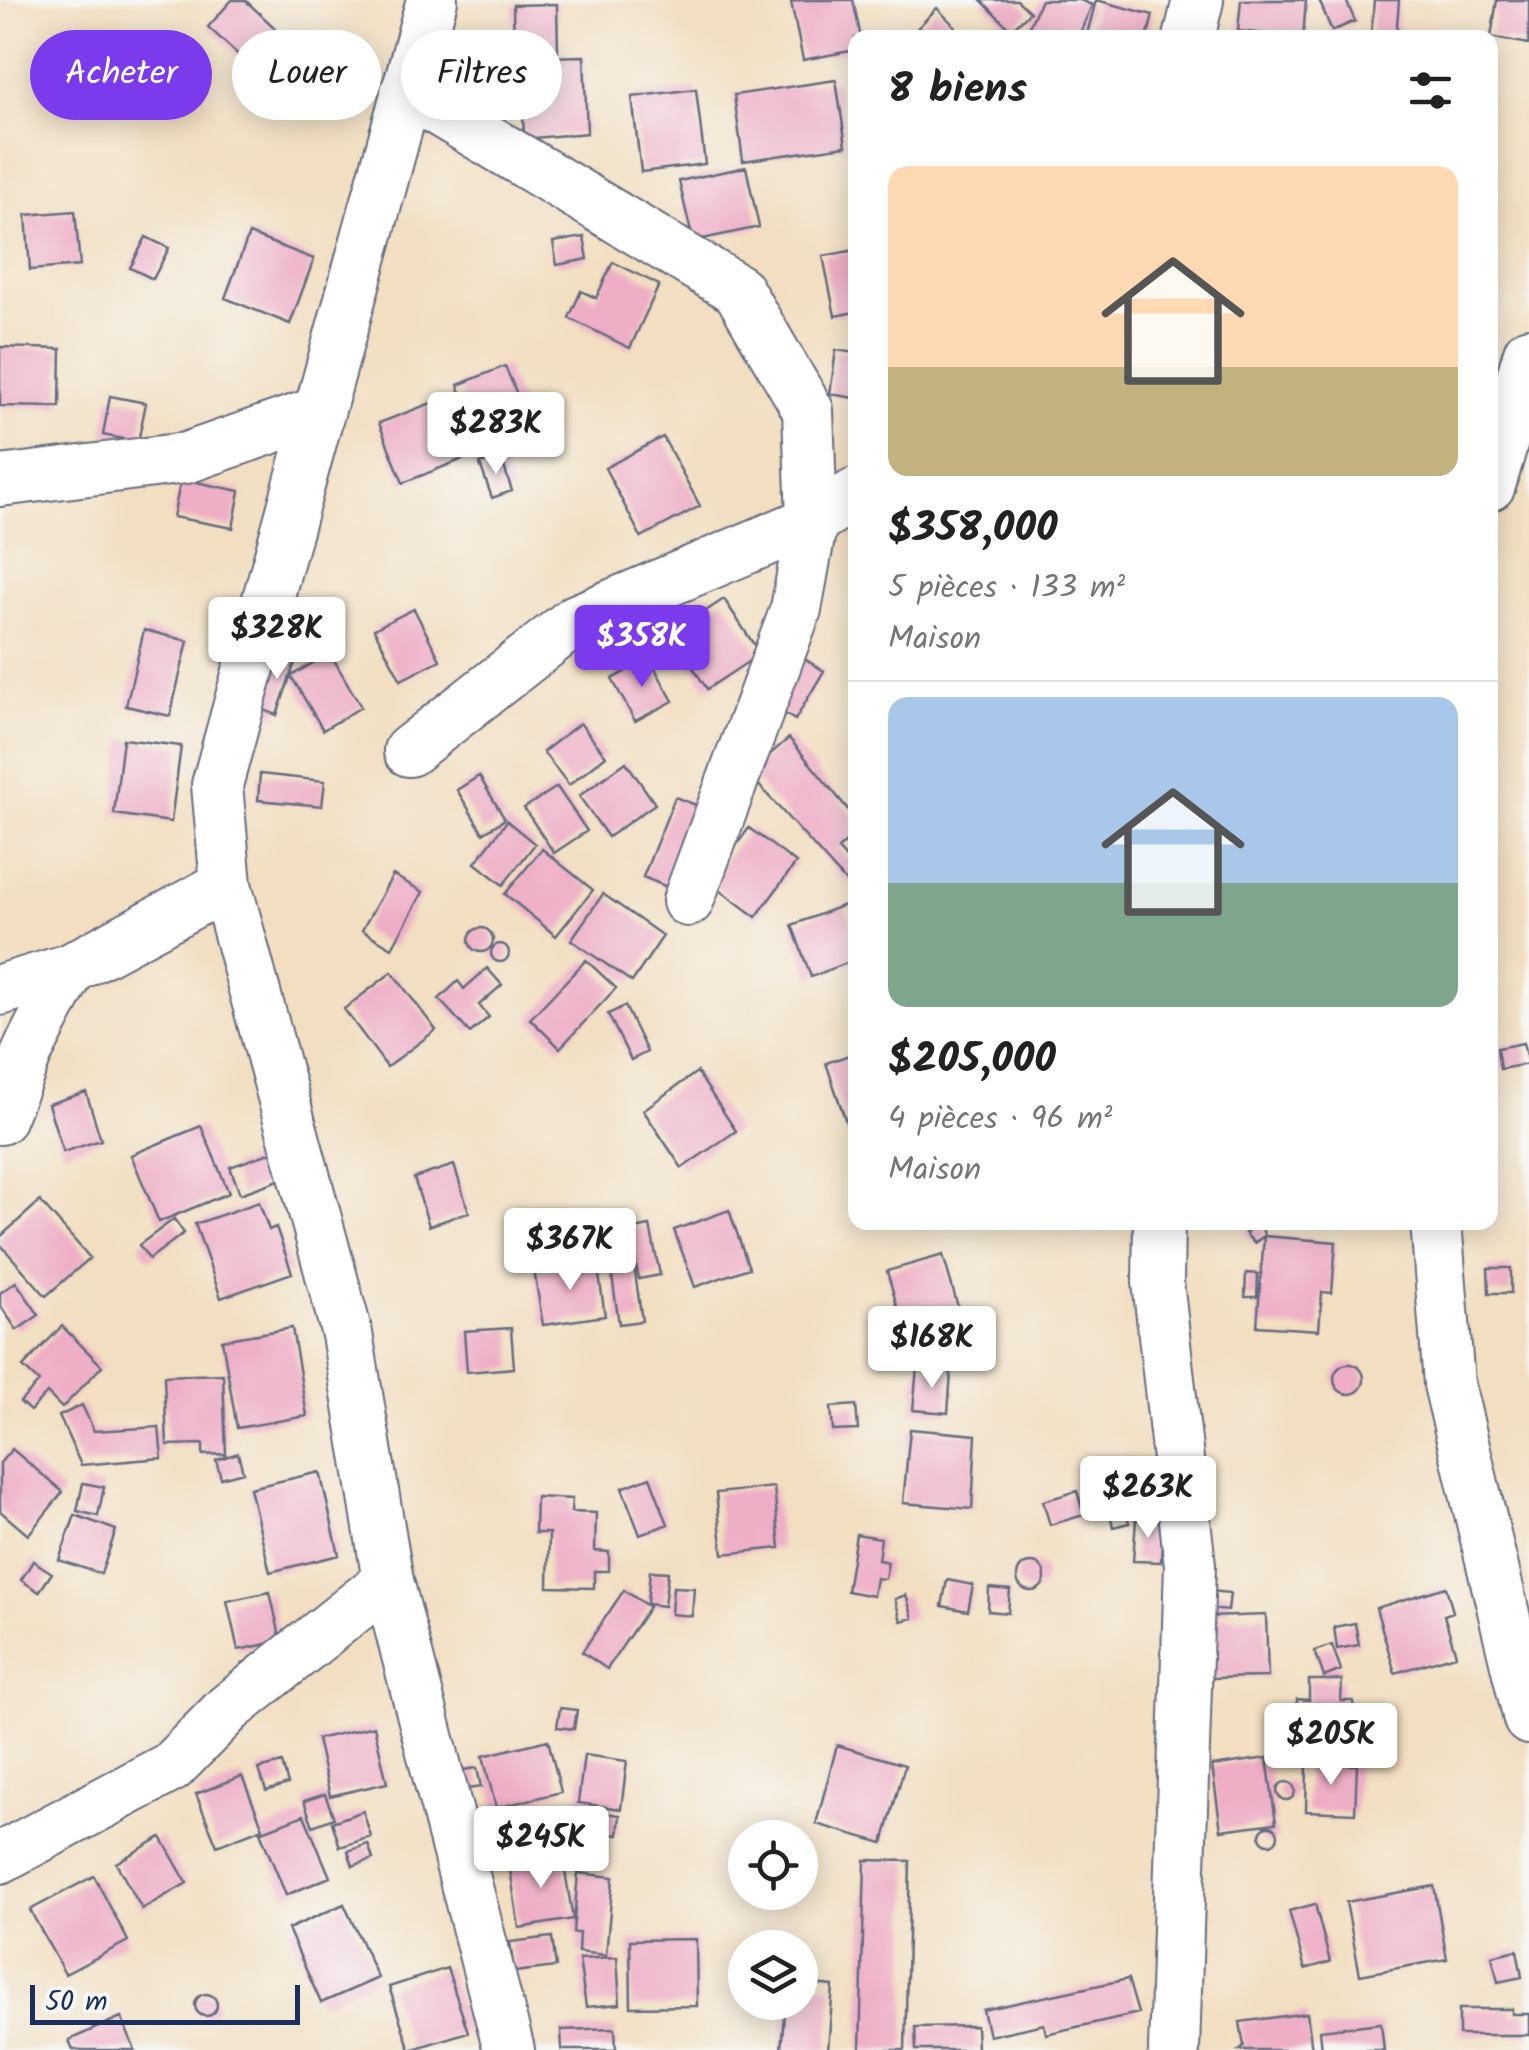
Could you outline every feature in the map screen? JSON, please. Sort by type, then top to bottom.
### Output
[{"type":"street","points":[[424,30],[432,0]]},
{"type":"street","points":[[1191,30],[1198,0]]},
{"type":"street","points":[[401,110],[217,785],[226,885],[347,1334],[388,1581],[509,2050]]},
{"type":"street","points":[[453,120],[738,290],[808,410],[812,521],[796,609],[688,901]]},
{"type":"street","points":[[1498,458],[1529,352]]},
{"type":"street","points":[[0,481],[186,458],[318,412]]},
{"type":"street","points":[[409,751],[576,620],[812,521],[848,498]]},
{"type":"street","points":[[0,990],[70,969],[226,885]]},
{"type":"street","points":[[0,1119],[29,1048],[70,969]]},
{"type":"street","points":[[1159,1230],[1158,1282],[1190,1566],[1174,2050]]},
{"type":"street","points":[[1437,1230],[1449,1384],[1529,1720]]},
{"type":"street","points":[[0,1858],[171,1767],[228,1708],[388,1581]]},
{"type":"building","points":[[232,0],[245,0],[275,28],[232,30],[232,49],[208,27]]},
{"type":"building","points":[[853,0],[859,30],[848,30],[848,51],[803,60],[791,2]]},
{"type":"building","points":[[981,0],[1017,0],[1030,12],[1011,30]]},
{"type":"building","points":[[1041,0],[1080,0],[1092,5],[1081,30],[1028,30]]},
{"type":"building","points":[[1096,0],[1153,15],[1149,30],[1088,30]]},
{"type":"building","points":[[1241,0],[1306,0],[1304,30],[1238,30]]},
{"type":"building","points":[[1319,0],[1346,0],[1355,21],[1332,30]]},
{"type":"building","points":[[1374,0],[1399,0],[1397,30],[1372,30]]},
{"type":"building","points":[[1497,0],[1529,0],[1529,44],[1498,38],[1498,30],[1492,30]]},
{"type":"building","points":[[557,4],[558,30],[514,30],[513,5]]},
{"type":"building","points":[[937,8],[958,30],[916,30]]},
{"type":"building","points":[[584,56],[587,133],[524,139],[523,120],[562,120],[562,57]]},
{"type":"building","points":[[836,80],[846,146],[743,161],[734,95]]},
{"type":"building","points":[[696,89],[705,164],[641,172],[632,97]]},
{"type":"building","points":[[746,167],[759,227],[693,241],[679,181]]},
{"type":"building","points":[[75,211],[80,266],[30,270],[26,215]]},
{"type":"building","points":[[249,234],[314,259],[290,324],[225,298]]},
{"type":"building","points":[[146,237],[169,248],[153,279],[130,268]]},
{"type":"building","points":[[584,237],[588,259],[557,265],[553,242]]},
{"type":"building","points":[[848,251],[848,313],[835,316],[823,256]]},
{"type":"building","points":[[613,262],[659,285],[630,348],[569,318],[581,291],[596,298]]},
{"type":"building","points":[[0,347],[61,349],[60,407],[0,406]]},
{"type":"building","points":[[836,350],[848,352],[848,397],[830,394]]},
{"type":"building","points":[[505,366],[531,427],[483,447],[458,385]]},
{"type":"building","points":[[110,396],[146,403],[138,442],[103,435]]},
{"type":"building","points":[[439,400],[463,459],[403,483],[379,423]]},
{"type":"building","points":[[663,437],[700,506],[641,537],[605,468]]},
{"type":"building","points":[[501,457],[512,491],[492,498],[480,464]]},
{"type":"building","points":[[181,479],[240,491],[233,528],[173,517]]},
{"type":"building","points":[[724,599],[760,654],[707,689],[671,634]]},
{"type":"building","points":[[414,609],[440,660],[401,680],[374,629]]},
{"type":"building","points":[[144,630],[188,641],[170,716],[126,706]]},
{"type":"building","points":[[277,649],[297,656],[277,715],[256,707]]},
{"type":"building","points":[[330,653],[361,707],[323,730],[291,676]]},
{"type":"building","points":[[649,658],[673,701],[635,721],[612,679]]},
{"type":"building","points":[[803,658],[824,671],[795,720],[774,707]]},
{"type":"building","points":[[580,723],[606,756],[569,785],[543,752]]},
{"type":"building","points":[[789,738],[848,810],[848,840],[838,849],[848,860],[848,881],[846,882],[748,773]]},
{"type":"building","points":[[123,739],[181,746],[171,822],[114,814]]},
{"type":"building","points":[[626,762],[655,804],[608,837],[579,796]]},
{"type":"building","points":[[260,774],[325,781],[322,806],[258,800]]},
{"type":"building","points":[[479,776],[505,819],[483,833],[457,790]]},
{"type":"building","points":[[557,787],[587,831],[554,853],[524,808]]},
{"type":"building","points":[[675,797],[704,808],[672,889],[643,877]]},
{"type":"building","points":[[507,821],[535,844],[503,885],[475,863]]},
{"type":"building","points":[[749,828],[796,863],[756,917],[709,882]]},
{"type":"building","points":[[542,849],[593,890],[556,936],[505,894]]},
{"type":"building","points":[[393,875],[423,892],[392,948],[362,930]]},
{"type":"building","points":[[603,894],[663,936],[632,982],[571,940]]},
{"type":"building","points":[[844,905],[848,915],[848,963],[811,977],[792,925]]},
{"type":"building","points":[[476,928],[486,928],[493,940],[486,952],[476,952],[469,945],[469,935]]},
{"type":"building","points":[[500,944],[507,946],[507,960],[500,962],[493,960],[491,953],[493,946]]},
{"type":"building","points":[[586,960],[616,988],[560,1048],[530,1019]]},
{"type":"building","points":[[487,968],[502,985],[479,1005],[489,1017],[470,1033],[439,999],[458,981],[464,989]]},
{"type":"building","points":[[392,972],[436,1030],[387,1067],[344,1009]]},
{"type":"building","points":[[625,1006],[647,1052],[631,1060],[608,1014]]},
{"type":"building","points":[[1523,1043],[1528,1064],[1500,1069],[1498,1048]]},
{"type":"building","points":[[848,1055],[848,1128],[826,1063]]},
{"type":"building","points":[[697,1072],[736,1131],[682,1168],[643,1110]]},
{"type":"building","points":[[86,1092],[101,1140],[63,1152],[48,1104]]},
{"type":"building","points":[[201,1126],[229,1193],[159,1222],[131,1155]]},
{"type":"building","points":[[286,1147],[296,1174],[240,1194],[230,1167]]},
{"type":"building","points":[[454,1165],[469,1212],[429,1226],[414,1178]]},
{"type":"building","points":[[40,1201],[90,1258],[46,1296],[0,1244],[0,1237]]},
{"type":"building","points":[[259,1202],[269,1230],[276,1227],[292,1273],[221,1298],[195,1224]]},
{"type":"building","points":[[729,1210],[749,1268],[695,1287],[674,1230]]},
{"type":"building","points":[[174,1219],[184,1233],[149,1259],[139,1245]]},
{"type":"building","points":[[650,1226],[660,1275],[639,1279],[629,1230]]},
{"type":"building","points":[[1263,1230],[1264,1236],[1254,1243],[1245,1233]]},
{"type":"building","points":[[1264,1236],[1336,1242],[1332,1293],[1322,1292],[1319,1330],[1257,1326]]},
{"type":"building","points":[[632,1252],[642,1321],[619,1324],[609,1256]]},
{"type":"building","points":[[943,1255],[962,1321],[906,1337],[887,1271]]},
{"type":"building","points":[[597,1261],[605,1316],[543,1325],[534,1270]]},
{"type":"building","points":[[1488,1268],[1511,1268],[1511,1293],[1489,1293]]},
{"type":"building","points":[[1246,1273],[1258,1274],[1257,1297],[1245,1297]]},
{"type":"building","points":[[16,1282],[39,1315],[17,1330],[0,1305],[0,1293]]},
{"type":"building","points":[[62,1326],[102,1366],[62,1408],[47,1393],[30,1411],[20,1402],[39,1382],[23,1367]]},
{"type":"building","points":[[292,1328],[307,1416],[237,1428],[222,1340]]},
{"type":"building","points":[[511,1328],[514,1368],[467,1372],[464,1331]]},
{"type":"building","points":[[1349,1364],[1360,1368],[1364,1379],[1360,1390],[1349,1394],[1338,1390],[1334,1379],[1338,1368]]},
{"type":"building","points":[[917,1368],[951,1372],[948,1413],[913,1410]]},
{"type":"building","points":[[223,1374],[226,1454],[203,1455],[203,1444],[167,1445],[164,1376]]},
{"type":"building","points":[[82,1405],[94,1431],[159,1427],[162,1458],[81,1465],[59,1416]]},
{"type":"building","points":[[856,1405],[858,1430],[833,1431],[831,1407]]},
{"type":"building","points":[[910,1429],[976,1435],[972,1509],[903,1503]]},
{"type":"building","points":[[12,1449],[63,1492],[28,1535],[0,1511],[0,1463]]},
{"type":"building","points":[[238,1453],[243,1472],[221,1478],[216,1460]]},
{"type":"building","points":[[320,1472],[339,1555],[270,1572],[250,1488]]},
{"type":"building","points":[[650,1477],[668,1524],[640,1535],[622,1488]]},
{"type":"building","points":[[83,1483],[104,1487],[98,1516],[77,1511]]},
{"type":"building","points":[[774,1487],[780,1548],[723,1554],[716,1493]]},
{"type":"building","points":[[1077,1491],[1084,1515],[1050,1525],[1043,1501]]},
{"type":"building","points":[[536,1497],[572,1499],[571,1512],[596,1513],[595,1551],[609,1552],[609,1571],[594,1571],[594,1588],[548,1587],[549,1533],[535,1533]]},
{"type":"building","points":[[1125,1506],[1129,1523],[1113,1527],[1109,1509]]},
{"type":"building","points":[[75,1515],[116,1530],[101,1574],[59,1560]]},
{"type":"building","points":[[1136,1519],[1163,1521],[1161,1562],[1133,1561]]},
{"type":"building","points":[[856,1534],[881,1538],[878,1560],[888,1562],[885,1579],[876,1578],[873,1596],[847,1591]]},
{"type":"building","points":[[33,1561],[52,1573],[39,1592],[21,1580]]},
{"type":"building","points":[[1031,1563],[1041,1567],[1045,1577],[1041,1587],[1031,1591],[1021,1587],[1017,1577],[1021,1567]]},
{"type":"building","points":[[650,1571],[668,1572],[664,1606],[647,1604]]},
{"type":"building","points":[[947,1580],[973,1585],[968,1611],[942,1606]]},
{"type":"building","points":[[673,1587],[694,1588],[692,1616],[671,1614]]},
{"type":"building","points":[[1446,1587],[1453,1612],[1444,1615],[1456,1655],[1395,1673],[1376,1608]]},
{"type":"building","points":[[989,1588],[1010,1590],[1008,1613],[988,1611]]},
{"type":"building","points":[[624,1590],[649,1607],[607,1669],[582,1652]]},
{"type":"building","points":[[1210,1591],[1230,1593],[1228,1611],[1209,1609]]},
{"type":"building","points":[[270,1592],[281,1641],[238,1650],[227,1601]]},
{"type":"building","points":[[906,1595],[913,1618],[901,1621],[895,1599]]},
{"type":"building","points":[[1266,1615],[1268,1677],[1209,1678],[1208,1617]]},
{"type":"building","points":[[1355,1623],[1359,1645],[1337,1649],[1334,1627]]},
{"type":"building","points":[[1332,1645],[1341,1670],[1324,1677],[1315,1651]]},
{"type":"building","points":[[1309,1680],[1342,1680],[1341,1701],[1353,1701],[1356,1753],[1296,1752],[1297,1699],[1309,1700]]},
{"type":"building","points":[[560,1708],[577,1710],[574,1729],[557,1727]]},
{"type":"building","points":[[374,1726],[387,1783],[330,1796],[317,1739]]},
{"type":"building","points":[[548,1740],[561,1792],[496,1808],[483,1756]]},
{"type":"building","points":[[837,1745],[905,1765],[883,1843],[818,1825]]},
{"type":"building","points":[[584,1755],[627,1761],[621,1809],[578,1803]]},
{"type":"building","points":[[1267,1758],[1276,1823],[1221,1830],[1212,1766]]},
{"type":"building","points":[[282,1763],[288,1784],[266,1791],[259,1769]]},
{"type":"building","points":[[1307,1763],[1357,1765],[1355,1813],[1306,1811]]},
{"type":"building","points":[[477,1768],[481,1787],[460,1790],[457,1771]]},
{"type":"building","points":[[242,1776],[263,1828],[217,1846],[196,1794]]},
{"type":"building","points":[[1286,1782],[1295,1791],[1286,1800],[1277,1791]]},
{"type":"building","points":[[325,1794],[334,1818],[313,1826],[304,1801]]},
{"type":"building","points":[[547,1808],[551,1853],[488,1859],[486,1845],[477,1846],[474,1822],[509,1819],[508,1812]]},
{"type":"building","points":[[585,1810],[620,1815],[618,1835],[583,1830]]},
{"type":"building","points":[[363,1811],[371,1837],[340,1847],[332,1822]]},
{"type":"building","points":[[304,1815],[330,1877],[286,1895],[260,1832]]},
{"type":"building","points":[[1269,1826],[1278,1835],[1269,1844],[1260,1835]]},
{"type":"building","points":[[161,1837],[187,1883],[142,1909],[116,1863]]},
{"type":"building","points":[[368,1844],[373,1859],[353,1866],[348,1851]]},
{"type":"building","points":[[562,1853],[573,1919],[519,1928],[509,1862]]},
{"type":"building","points":[[865,1860],[910,1861],[905,2050],[860,2050]]},
{"type":"building","points":[[578,1873],[613,1877],[606,1955],[578,1952],[579,1933],[573,1933]]},
{"type":"building","points":[[94,1876],[128,1941],[65,1974],[30,1910]]},
{"type":"building","points":[[1434,1886],[1447,1959],[1360,1975],[1346,1902]]},
{"type":"building","points":[[344,1904],[378,1978],[321,2003],[288,1929]]},
{"type":"building","points":[[1315,1904],[1330,1962],[1305,1969],[1289,1911]]},
{"type":"building","points":[[552,1937],[556,1967],[514,1972],[510,1942]]},
{"type":"building","points":[[696,1939],[697,2006],[631,2007],[630,1940]]},
{"type":"building","points":[[1517,1950],[1522,1977],[1498,1982],[1492,1956]]},
{"type":"building","points":[[617,1957],[620,2004],[586,2007],[579,1959]]},
{"type":"building","points":[[447,1968],[468,2032],[410,2050],[389,1987]]},
{"type":"building","points":[[1128,1979],[1138,2013],[1046,2034],[1044,2024],[989,2036],[983,2010]]},
{"type":"building","points":[[818,1985],[833,1986],[828,2050],[781,2050],[784,2020],[818,2020]]},
{"type":"building","points":[[206,1994],[214,1997],[214,2013],[206,2016],[198,2013],[195,2005],[198,1997]]},
{"type":"building","points":[[1459,2009],[1512,2009],[1512,2014],[1529,2014],[1529,2035],[1459,2035]]},
{"type":"building","points":[[1307,2013],[1312,2050],[1239,2050],[1244,2046],[1240,2022]]},
{"type":"building","points":[[121,2017],[135,2050],[73,2050],[69,2040]]},
{"type":"building","points":[[1381,2023],[1384,2050],[1322,2050],[1320,2030]]},
{"type":"building","points":[[976,2026],[977,2050],[916,2050],[915,2027]]},
{"type":"building","points":[[615,2028],[616,2050],[562,2050],[561,2030]]}]
